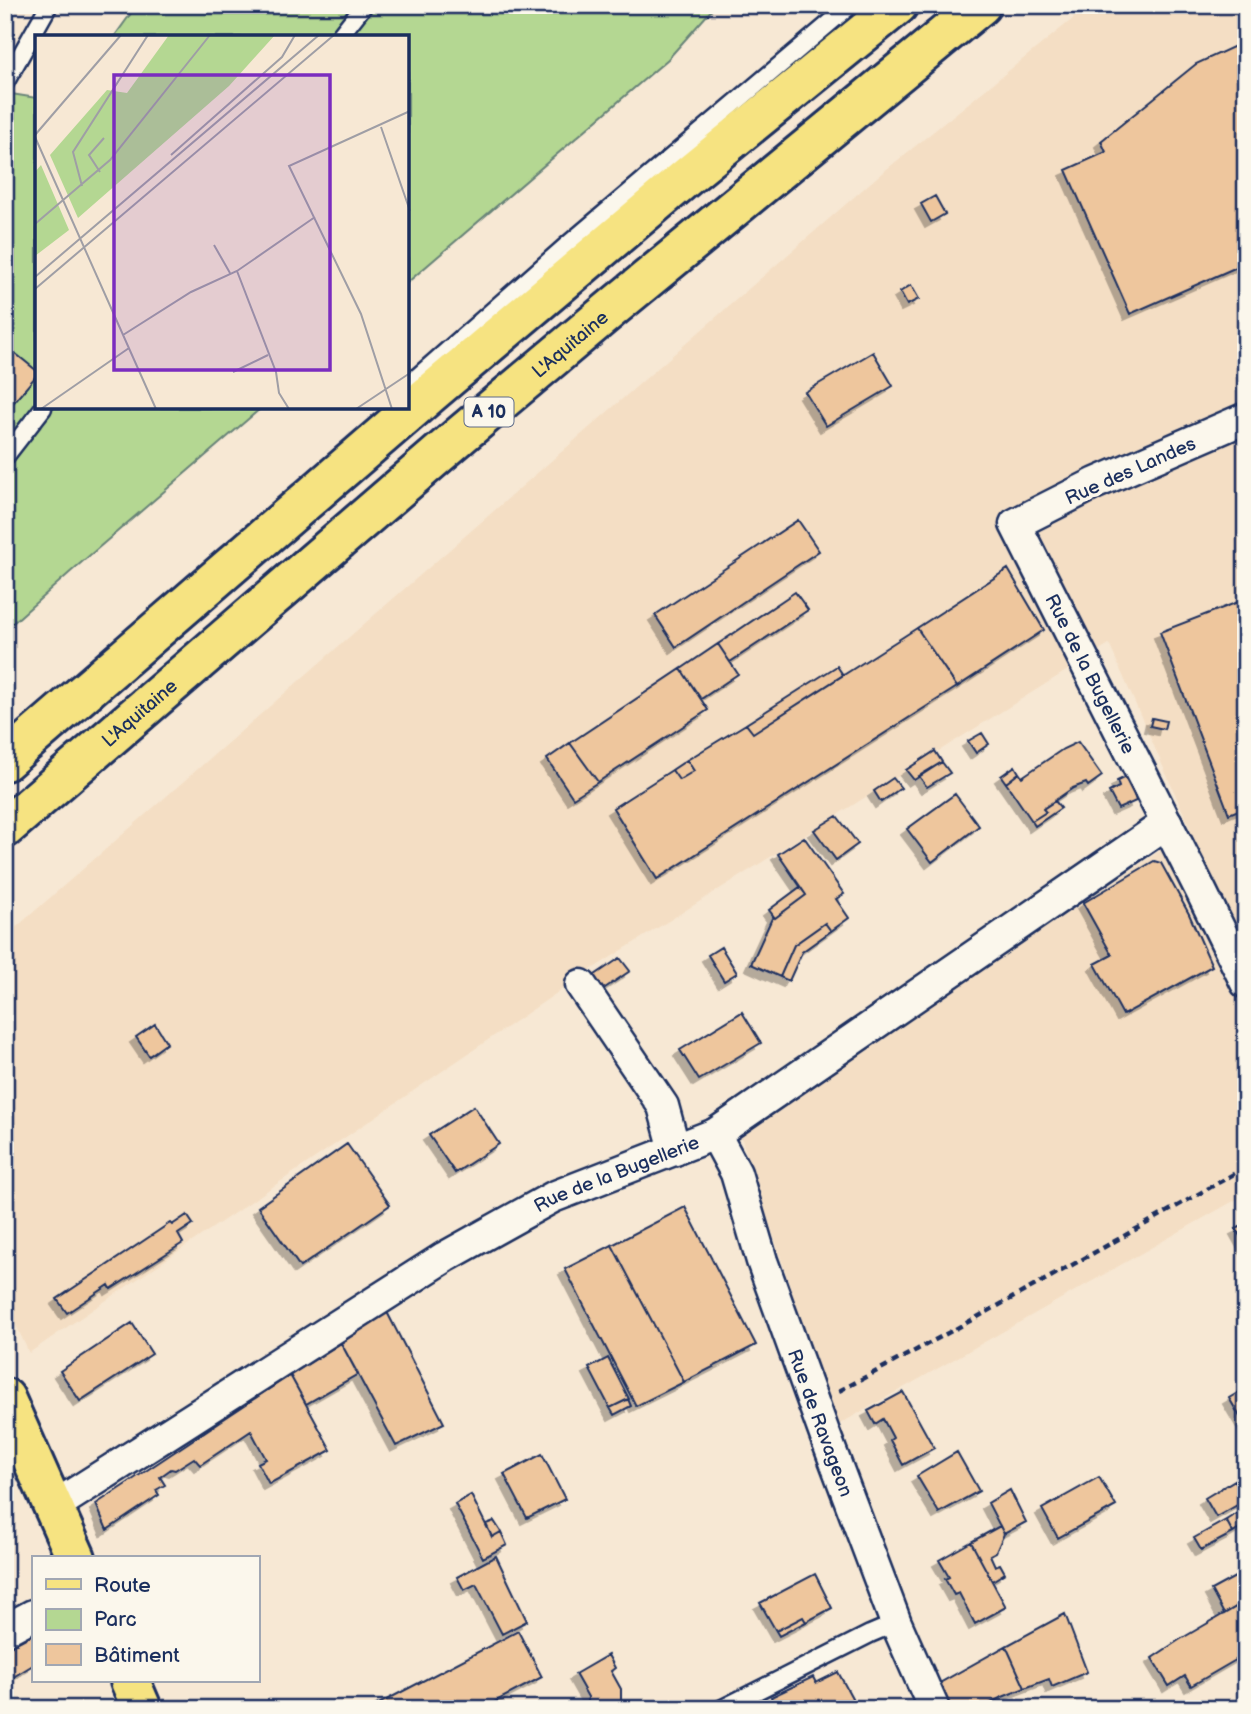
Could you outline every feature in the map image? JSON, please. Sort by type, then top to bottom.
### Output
[{"type":"main road","name":"A 10","points":[[5,761],[431,393],[669,192],[898,5]]},
{"type":"main road","name":"L'Aquitaine","points":[[5,828],[472,425],[981,5]]},
{"type":"main road","points":[[5,1398],[75,1556]]},
{"type":"main road","points":[[130,1682],[142,1709]]},
{"type":"street","name":"Rue des Landes","points":[[1015,524],[1096,483],[1246,418]]},
{"type":"street","name":"Rue de la Bugellerie","points":[[1015,524],[1246,983]]},
{"type":"street","name":"Rue de la Bugellerie","points":[[53,1507],[445,1257],[553,1197],[715,1134],[1167,823]]},
{"type":"street","points":[[581,985],[663,1106],[675,1150]]},
{"type":"street","name":"Rue de Ravageon","points":[[715,1134],[736,1173],[762,1261],[814,1404],[896,1623],[934,1709]]},
{"type":"street","points":[[5,1630],[32,1616]]},
{"type":"lane","points":[[5,83],[49,5]]},
{"type":"lane","points":[[341,35],[364,5]]},
{"type":"lane","points":[[410,383],[566,246],[851,5]]},
{"type":"lane","points":[[5,457],[41,410]]},
{"type":"lane","points":[[232,565],[357,437]]},
{"type":"lane","points":[[721,1709],[896,1623]]},
{"type":"path","points":[[814,1404],[992,1310],[1246,1167]]},
{"type":"shaded area","points":[[1090,5],[1246,5],[1246,1194],[836,1426],[740,1134],[1191,830],[1109,644],[589,971],[29,1353],[5,1301],[5,937],[877,177]]},
{"type":"green space","points":[[137,5],[716,5],[668,59],[410,280],[410,35],[115,35]]},
{"type":"green space","points":[[5,93],[35,98],[35,410],[259,410],[5,630]]},
{"type":"building","points":[[1246,41],[1246,263],[1130,314],[1066,170],[1106,152],[1101,141],[1196,64]]},
{"type":"building","points":[[935,196],[945,214],[931,222],[921,204]]},
{"type":"building","points":[[911,285],[919,299],[907,305],[900,292]]},
{"type":"building","points":[[5,345],[35,369],[35,377],[14,402],[5,395]]},
{"type":"building","points":[[873,352],[893,386],[826,426],[805,392]]},
{"type":"building","points":[[798,520],[819,551],[676,647],[655,615]]},
{"type":"building","points":[[1008,569],[1044,630],[957,687],[917,628]]},
{"type":"building","points":[[795,592],[808,610],[730,662],[718,644]]},
{"type":"building","points":[[1246,599],[1246,807],[1229,814],[1160,632]]},
{"type":"building","points":[[917,628],[957,687],[657,879],[613,808],[672,770],[679,780],[694,771],[687,760],[746,724],[753,733]]},
{"type":"building","points":[[718,644],[738,674],[701,699],[681,669]]},
{"type":"building","points":[[837,666],[843,675],[753,733],[746,724]]},
{"type":"building","points":[[681,669],[708,710],[598,782],[570,743]]},
{"type":"building","points":[[1152,718],[1166,721],[1164,729],[1150,726]]},
{"type":"building","points":[[982,733],[989,744],[976,753],[968,741]]},
{"type":"building","points":[[1078,742],[1102,776],[1088,786],[1086,783],[1073,788],[1043,809],[1046,812],[1032,821],[1006,783],[1019,773],[1022,777]]},
{"type":"building","points":[[570,743],[598,782],[573,798],[547,759]]},
{"type":"building","points":[[935,751],[942,762],[914,780],[906,770]]},
{"type":"building","points":[[687,760],[694,771],[679,780],[672,770]]},
{"type":"building","points":[[942,762],[950,773],[927,787],[919,776]]},
{"type":"building","points":[[1015,766],[1019,773],[1006,783],[1001,776]]},
{"type":"building","points":[[1128,776],[1136,801],[1118,809],[1109,792],[1119,787],[1117,781]]},
{"type":"building","points":[[893,778],[901,788],[881,802],[874,791]]},
{"type":"building","points":[[955,794],[979,826],[932,862],[907,829]]},
{"type":"building","points":[[1055,801],[1061,808],[1035,826],[1032,821],[1046,812],[1043,809]]},
{"type":"building","points":[[837,816],[858,844],[836,860],[814,830]]},
{"type":"building","points":[[804,837],[844,894],[836,899],[849,918],[831,931],[825,923],[794,945],[780,977],[751,964],[773,916],[775,918],[806,895],[778,854]]},
{"type":"building","points":[[1154,861],[1161,863],[1189,914],[1212,966],[1123,1015],[1095,964],[1112,955],[1083,903]]},
{"type":"building","points":[[800,887],[806,895],[775,918],[769,910]]},
{"type":"building","points":[[825,923],[831,931],[802,952],[789,981],[780,977],[794,945]]},
{"type":"building","points":[[721,947],[737,973],[724,981],[708,955]]},
{"type":"building","points":[[620,958],[630,971],[602,990],[592,977]]},
{"type":"building","points":[[742,1012],[761,1043],[699,1080],[680,1050]]},
{"type":"building","points":[[155,1024],[167,1043],[149,1056],[136,1037]]},
{"type":"building","points":[[474,1106],[499,1144],[455,1173],[429,1135]]},
{"type":"building","points":[[347,1144],[390,1205],[300,1267],[258,1207]]},
{"type":"building","points":[[685,1207],[756,1345],[684,1382],[612,1245]]},
{"type":"building","points":[[187,1215],[193,1224],[178,1234],[183,1243],[111,1289],[109,1285],[67,1313],[57,1299],[170,1223],[172,1225]]},
{"type":"building","points":[[1246,1224],[1246,1247],[1236,1229]]},
{"type":"building","points":[[612,1245],[684,1382],[636,1406],[565,1269]]},
{"type":"building","points":[[387,1312],[444,1423],[396,1446],[341,1343]]},
{"type":"building","points":[[132,1323],[152,1354],[80,1401],[60,1371]]},
{"type":"building","points":[[341,1343],[358,1374],[306,1404],[290,1375]]},
{"type":"building","points":[[608,1358],[629,1399],[610,1408],[589,1368]]},
{"type":"building","points":[[290,1375],[331,1450],[269,1484],[258,1463],[266,1459],[251,1431],[200,1465],[194,1458],[175,1470],[171,1469],[160,1477],[165,1485],[156,1490],[159,1495],[107,1530],[96,1504]]},
{"type":"building","points":[[1246,1388],[1246,1427],[1229,1398]]},
{"type":"building","points":[[903,1392],[934,1448],[903,1465],[883,1419],[875,1424],[868,1411]]},
{"type":"building","points":[[628,1399],[631,1406],[614,1415],[610,1408]]},
{"type":"building","points":[[957,1452],[979,1491],[939,1513],[917,1476]]},
{"type":"building","points":[[542,1454],[565,1499],[527,1518],[504,1474]]},
{"type":"building","points":[[1099,1477],[1116,1506],[1058,1538],[1042,1509]]},
{"type":"building","points":[[1235,1480],[1246,1500],[1216,1517],[1205,1498]]},
{"type":"building","points":[[1010,1490],[1026,1522],[1004,1534],[988,1503]]},
{"type":"building","points":[[471,1495],[492,1537],[501,1532],[507,1545],[483,1558],[455,1504]]},
{"type":"building","points":[[1242,1510],[1246,1516],[1246,1525],[1233,1533],[1226,1520]]},
{"type":"building","points":[[1226,1520],[1233,1533],[1201,1550],[1194,1538]]},
{"type":"building","points":[[494,1521],[501,1532],[492,1537],[486,1524]]},
{"type":"building","points":[[1000,1526],[1004,1534],[996,1552],[990,1555],[995,1566],[1000,1564],[1005,1573],[992,1581],[971,1542]]},
{"type":"building","points":[[971,1542],[1006,1607],[975,1624],[959,1593],[954,1595],[945,1579],[949,1577],[939,1560]]},
{"type":"building","points":[[496,1556],[527,1621],[502,1634],[476,1584],[464,1590],[457,1577]]},
{"type":"building","points":[[1246,1571],[1246,1601],[1224,1614],[1211,1590]]},
{"type":"building","points":[[815,1574],[832,1608],[806,1622],[803,1617],[776,1631],[760,1603]]},
{"type":"building","points":[[1246,1601],[1246,1654],[1191,1686],[1185,1676],[1169,1686],[1152,1658]]},
{"type":"building","points":[[1065,1614],[1087,1672],[1052,1687],[1049,1679],[1025,1688],[1006,1646]]},
{"type":"building","points":[[803,1617],[806,1622],[779,1636],[776,1631]]},
{"type":"building","points":[[518,1631],[542,1677],[481,1709],[369,1709]]},
{"type":"building","points":[[32,1635],[32,1666],[5,1682],[5,1649]]},
{"type":"building","points":[[1006,1646],[1025,1688],[980,1709],[945,1709],[938,1684]]},
{"type":"building","points":[[608,1655],[615,1668],[611,1671],[621,1689],[621,1709],[588,1709],[588,1697],[575,1674]]},
{"type":"building","points":[[838,1672],[858,1709],[768,1709],[775,1705],[771,1697],[813,1677],[816,1683]]}]
